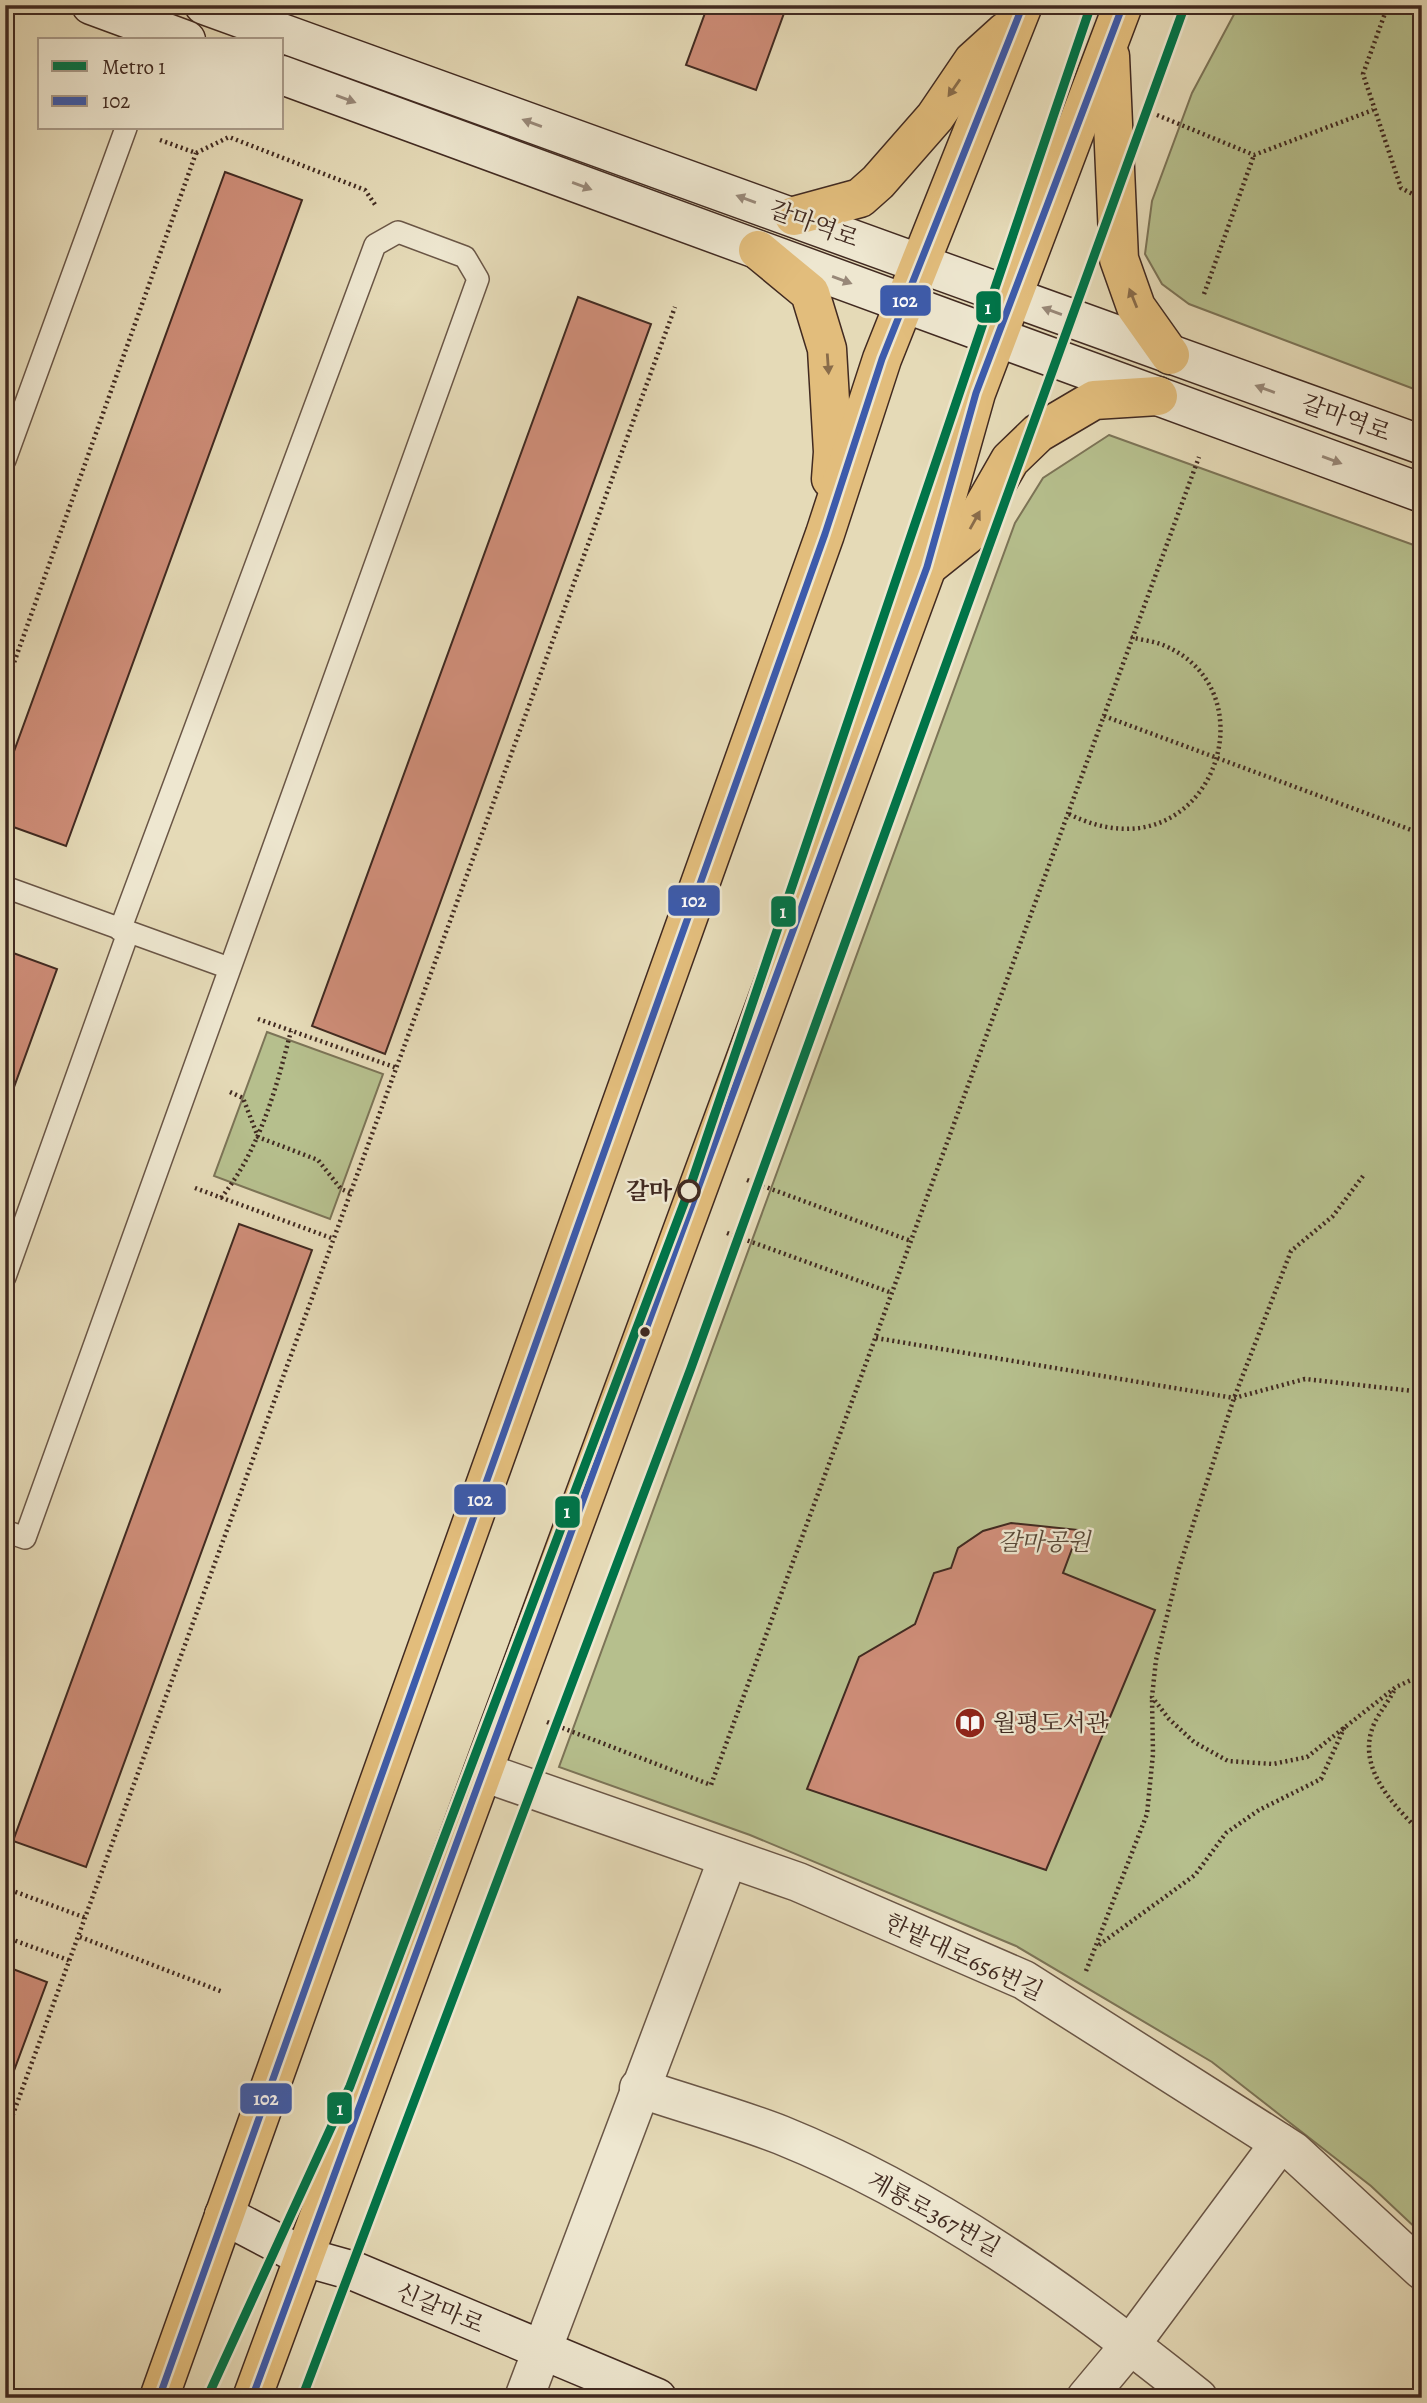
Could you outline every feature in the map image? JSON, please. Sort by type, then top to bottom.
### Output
[{"type":"main road","points":[[251,2398],[927,568],[976,393],[1123,5]]},
{"type":"main road","points":[[794,216],[860,198],[869,190],[934,117],[973,61],[1020,13]]},
{"type":"main road","points":[[159,2398],[825,534],[882,359],[1020,13]]},
{"type":"main road","points":[[1109,41],[1119,259],[1136,307],[1170,355]]},
{"type":"main road","points":[[758,250],[810,293],[827,349],[833,452],[825,534]]},
{"type":"main road","points":[[927,568],[967,535],[1010,460],[1038,433],[1094,400],[1158,396]]},
{"type":"street","points":[[91,5],[168,37]]},
{"type":"street","name":"갈마역로","points":[[204,5],[1422,445]]},
{"type":"street","name":"갈마역로","points":[[284,76],[1422,493]]},
{"type":"street","name":"한밭대로656번길","points":[[483,1772],[797,1882],[1024,1980],[1280,2143],[1422,2270]]},
{"type":"street","points":[[524,2398],[728,1858]]},
{"type":"street","name":"계룡로367번길","points":[[639,2088],[780,2135],[892,2188],[1014,2259],[1131,2344],[1198,2398]]},
{"type":"street","points":[[1086,2398],[1131,2344],[1280,2143]]},
{"type":"street","name":"신갈마로","points":[[223,2215],[304,2257],[354,2271],[657,2398]]},
{"type":"lane","points":[[5,460],[125,130]]},
{"type":"lane","points":[[5,1277],[124,932],[375,245],[398,232],[465,257],[478,279],[25,1538],[5,1531]]},
{"type":"lane","points":[[5,887],[229,968]]},
{"type":"path","points":[[1388,5],[1363,74],[1401,188],[1422,199]]},
{"type":"path","points":[[1157,115],[1254,155],[1373,110]]},
{"type":"path","points":[[5,688],[196,153],[229,137],[365,190],[380,213]]},
{"type":"path","points":[[160,140],[196,153]]},
{"type":"path","points":[[1204,294],[1254,155]]},
{"type":"path","points":[[5,2136],[675,307]]},
{"type":"path","points":[[546,1722],[711,1786],[1200,452]]},
{"type":"path","points":[[1069,814],[1093,826],[1118,831],[1146,828],[1174,817],[1193,801],[1208,782],[1217,758],[1220,723],[1215,701],[1204,679],[1187,660],[1163,645],[1131,637]]},
{"type":"path","points":[[1104,716],[1422,834]]},
{"type":"path","points":[[258,1019],[397,1069]]},
{"type":"path","points":[[221,1198],[233,1183],[258,1137],[281,1079],[280,1065],[292,1031]]},
{"type":"path","points":[[230,1092],[243,1098],[258,1137],[318,1160],[341,1189],[351,1193]]},
{"type":"path","points":[[1068,2008],[1099,1945],[1147,1814],[1153,1754],[1152,1697],[1156,1660],[1179,1568],[1234,1398],[1291,1251],[1333,1216],[1363,1176]]},
{"type":"path","points":[[746,1179],[911,1241]]},
{"type":"path","points":[[195,1188],[334,1239]]},
{"type":"path","points":[[727,1233],[892,1293]]},
{"type":"path","points":[[876,1338],[1234,1398],[1305,1379],[1422,1392]]},
{"type":"path","points":[[1152,1697],[1168,1719],[1194,1742],[1228,1761],[1273,1764],[1307,1757],[1347,1722],[1396,1687],[1422,1675]]},
{"type":"path","points":[[1396,1687],[1373,1726],[1369,1755],[1384,1794],[1422,1834]]},
{"type":"path","points":[[1099,1945],[1195,1875],[1226,1833],[1259,1810],[1321,1779],[1347,1722]]},
{"type":"path","points":[[5,1888],[86,1918]]},
{"type":"path","points":[[5,1937],[71,1961]]},
{"type":"path","points":[[80,1937],[223,1992]]},
{"type":"green space","points":[[1239,5],[1422,5],[1422,392],[1189,304],[1162,284],[1145,254],[1152,201],[1192,93]]},
{"type":"green space","name":"갈마공원","points":[[1109,435],[1422,548],[1422,2234],[1371,2186],[1212,2062],[1016,1946],[750,1835],[559,1767],[1015,523],[1043,478]]},
{"type":"green space","points":[[267,1032],[383,1074],[330,1219],[214,1176]]},
{"type":"building","points":[[708,5],[787,5],[756,90],[686,65]]},
{"type":"building","points":[[225,172],[302,200],[66,846],[5,824],[5,776]]},
{"type":"building","points":[[578,297],[651,324],[385,1054],[312,1026]]},
{"type":"building","points":[[5,950],[57,969],[10,1098],[5,1097]]},
{"type":"building","points":[[239,1224],[312,1250],[86,1867],[13,1841]]},
{"type":"building","name":"월평도서관","points":[[1011,1523],[1079,1530],[1063,1573],[1155,1610],[1046,1870],[807,1789],[859,1657],[915,1624],[934,1573],[951,1568],[958,1548],[983,1531]]},
{"type":"building","points":[[5,1966],[47,1982],[9,2084],[5,2083]]},
{"type":"metro line","name":"1","points":[[207,2398],[350,2086],[689,1190],[1091,5]]},
{"type":"metro line","name":"1","points":[[302,2398],[691,1368],[1185,5]]},
{"type":"transit line","name":"102","points":[[159,2398],[825,534],[882,359],[1023,5]]},
{"type":"transit line","name":"102","points":[[252,2398],[927,567],[976,393],[1123,5]]},
{"type":"place","name":"갈마","points":[[689,1191]]},
{"type":"place","name":"월평도서관","points":[[970,1723]]}]
